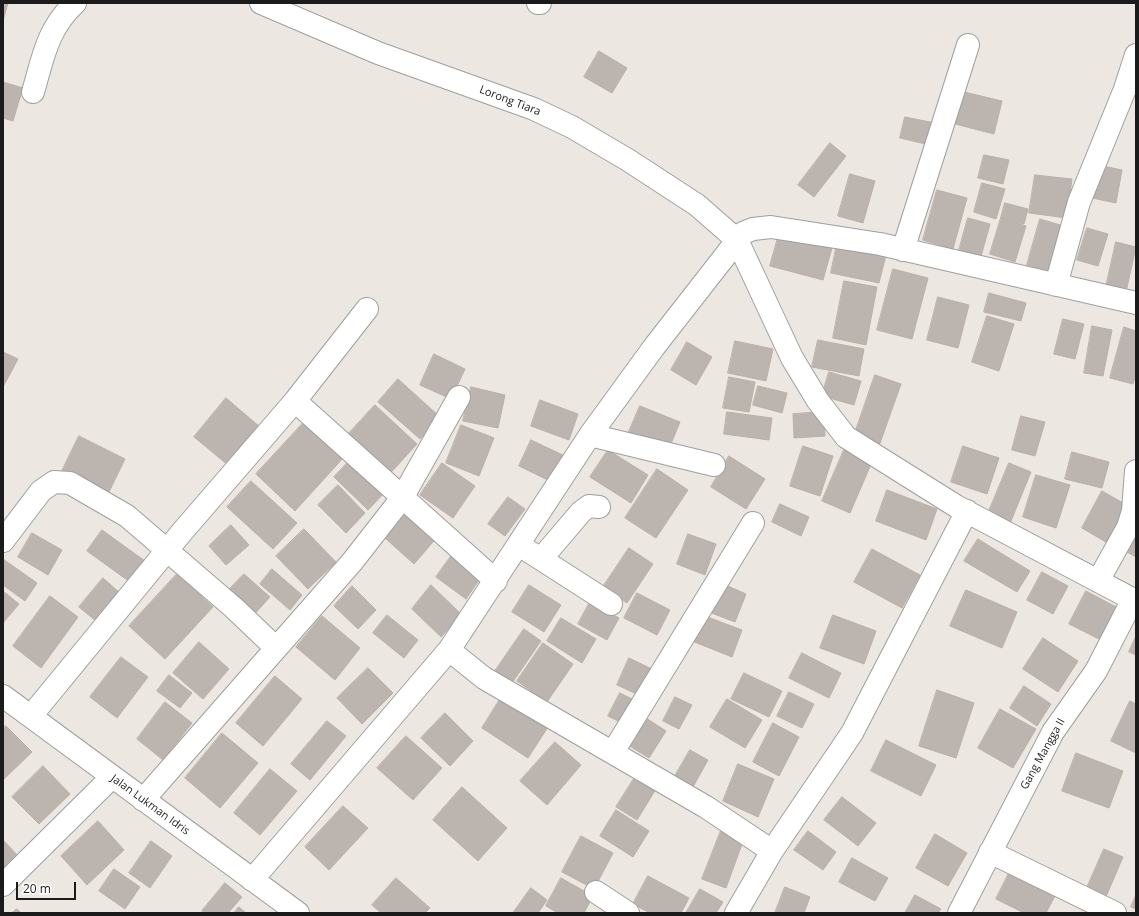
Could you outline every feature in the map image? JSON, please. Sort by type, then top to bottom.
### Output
[{"type":"street","points":[[33,92],[50,35],[67,10],[75,3]]},
{"type":"street","name":"Lorong Tiara","points":[[261,3],[292,9],[378,53],[534,109],[572,128],[628,160],[698,205],[737,240]]},
{"type":"street","points":[[903,250],[968,45]]},
{"type":"street","points":[[1056,285],[1079,202],[1125,89],[1136,55]]},
{"type":"street","points":[[252,880],[449,650],[496,581],[590,435],[654,347],[743,233],[753,229],[771,227],[880,244],[1136,303]]},
{"type":"street","points":[[737,240],[792,358],[818,401],[846,437],[967,511],[1134,600]]},
{"type":"street","points":[[31,716],[166,551],[295,401],[367,309]]},
{"type":"street","points":[[143,800],[352,562],[402,498],[458,396]]},
{"type":"street","points":[[295,401],[496,581]]},
{"type":"street","points":[[590,435],[714,465]]},
{"type":"street","points":[[1098,581],[1128,527],[1133,511],[1136,471]]},
{"type":"street","points":[[3,541],[42,491],[54,482],[70,483],[127,516],[234,608],[276,648]]},
{"type":"street","points":[[541,559],[580,512],[589,506],[599,508]]},
{"type":"street","points":[[736,913],[772,852],[852,732],[967,511]]},
{"type":"street","points":[[613,752],[753,523]]},
{"type":"street","points":[[519,545],[611,604]]},
{"type":"street","name":"Gang Mangga II","points":[[959,913],[1053,732],[1096,670],[1134,600]]},
{"type":"street","points":[[449,650],[484,678],[706,807],[772,852]]},
{"type":"street","name":"Jalan Lukman Idris","points":[[3,696],[252,880],[283,909]]},
{"type":"street","points":[[3,885],[112,777]]},
{"type":"street","points":[[990,852],[1115,913]]},
{"type":"street","points":[[596,892],[628,913]]},
{"type":"building","points":[[3,3],[8,3],[3,21]]},
{"type":"building","points":[[599,51],[627,68],[612,93],[584,77]]},
{"type":"building","points":[[3,82],[23,88],[13,121],[3,118]]},
{"type":"building","points":[[960,91],[1002,101],[994,134],[951,123]]},
{"type":"building","points":[[905,117],[935,123],[930,145],[900,138]]},
{"type":"building","points":[[830,143],[846,156],[814,197],[798,185]]},
{"type":"building","points":[[984,155],[1009,160],[1003,184],[978,178]]},
{"type":"building","points":[[1098,165],[1122,170],[1116,203],[1092,198]]},
{"type":"building","points":[[850,174],[875,181],[863,223],[838,216]]},
{"type":"building","points":[[1035,175],[1072,179],[1067,218],[1029,213]]},
{"type":"building","points":[[982,183],[1005,189],[996,219],[974,212]]},
{"type":"building","points":[[937,190],[967,198],[953,249],[923,240]]},
{"type":"building","points":[[1005,203],[1028,209],[1024,224],[1001,218]]},
{"type":"building","points":[[968,218],[990,224],[980,260],[958,254]]},
{"type":"building","points":[[1001,218],[1026,226],[1015,262],[990,254]]},
{"type":"building","points":[[1040,219],[1067,227],[1055,272],[1027,265]]},
{"type":"building","points":[[1087,228],[1108,234],[1098,266],[1077,260]]},
{"type":"building","points":[[779,234],[832,248],[823,280],[770,266]]},
{"type":"building","points":[[1116,242],[1136,247],[1126,292],[1106,287]]},
{"type":"building","points":[[837,244],[886,255],[879,283],[831,273]]},
{"type":"building","points":[[893,269],[928,278],[912,339],[877,330]]},
{"type":"building","points":[[844,281],[877,287],[866,345],[833,338]]},
{"type":"building","points":[[989,293],[1026,303],[1021,321],[984,312]]},
{"type":"building","points":[[938,297],[969,305],[958,348],[927,340]]},
{"type":"building","points":[[987,316],[1014,324],[999,371],[972,362]]},
{"type":"building","points":[[1063,319],[1084,324],[1075,359],[1054,354]]},
{"type":"building","points":[[1092,326],[1112,330],[1103,376],[1084,373]]},
{"type":"building","points":[[1124,327],[1136,331],[1136,374],[1133,384],[1110,378]]},
{"type":"building","points":[[818,340],[864,349],[859,376],[812,367]]},
{"type":"building","points":[[735,341],[773,349],[766,381],[728,373]]},
{"type":"building","points":[[687,342],[712,357],[696,385],[671,370]]},
{"type":"building","points":[[3,352],[18,359],[3,387]]},
{"type":"building","points":[[434,354],[465,369],[451,399],[420,385]]},
{"type":"building","points":[[829,372],[861,381],[854,405],[822,396]]},
{"type":"building","points":[[875,375],[901,384],[879,446],[854,436]]},
{"type":"building","points":[[729,377],[755,382],[749,412],[723,408]]},
{"type":"building","points":[[398,379],[440,417],[420,439],[378,402]]},
{"type":"building","points":[[758,386],[787,393],[782,413],[753,405]]},
{"type":"building","points":[[471,387],[505,395],[498,428],[463,421]]},
{"type":"building","points":[[226,398],[260,427],[228,465],[194,437]]},
{"type":"building","points":[[540,400],[578,414],[569,440],[531,426]]},
{"type":"building","points":[[375,405],[417,444],[384,480],[342,441]]},
{"type":"building","points":[[640,406],[680,422],[668,451],[628,434]]},
{"type":"building","points":[[727,412],[772,418],[769,440],[724,434]]},
{"type":"building","points":[[824,412],[825,436],[794,438],[793,414]]},
{"type":"building","points":[[1021,416],[1045,422],[1035,456],[1012,450]]},
{"type":"building","points":[[305,421],[344,457],[295,511],[256,474]]},
{"type":"building","points":[[461,425],[494,438],[479,476],[446,463]]},
{"type":"building","points":[[79,436],[125,459],[108,494],[62,471]]},
{"type":"building","points":[[531,440],[567,457],[554,483],[519,466]]},
{"type":"building","points":[[803,446],[833,456],[820,496],[790,486]]},
{"type":"building","points":[[963,446],[999,458],[987,494],[951,482]]},
{"type":"building","points":[[608,450],[648,475],[631,503],[590,477]]},
{"type":"building","points":[[844,450],[872,462],[850,513],[822,501]]},
{"type":"building","points":[[1072,452],[1109,462],[1102,488],[1065,479]]},
{"type":"building","points":[[729,456],[765,479],[746,509],[711,487]]},
{"type":"building","points":[[352,458],[387,490],[368,510],[334,477]]},
{"type":"building","points":[[442,463],[475,486],[453,518],[420,495]]},
{"type":"building","points":[[1009,463],[1031,472],[1009,526],[987,516]]},
{"type":"building","points":[[657,469],[688,490],[656,538],[625,518]]},
{"type":"building","points":[[1036,475],[1070,485],[1056,528],[1023,517]]},
{"type":"building","points":[[251,481],[297,523],[273,549],[227,507]]},
{"type":"building","points":[[338,485],[365,513],[346,533],[318,505]]},
{"type":"building","points":[[887,490],[937,509],[926,540],[876,521]]},
{"type":"building","points":[[1102,491],[1132,508],[1111,545],[1082,528]]},
{"type":"building","points":[[508,497],[525,509],[505,536],[488,524]]},
{"type":"building","points":[[780,504],[809,517],[801,536],[772,522]]},
{"type":"building","points":[[410,509],[439,535],[414,564],[385,538]]},
{"type":"building","points":[[231,525],[249,545],[226,565],[209,546]]},
{"type":"building","points":[[304,529],[336,562],[308,589],[276,556]]},
{"type":"building","points":[[1136,529],[1136,557],[1125,551]]},
{"type":"building","points":[[102,530],[145,561],[130,582],[87,551]]},
{"type":"building","points":[[32,533],[62,550],[48,575],[18,557]]},
{"type":"building","points":[[688,534],[716,544],[705,575],[677,564]]},
{"type":"building","points":[[978,539],[1030,571],[1017,592],[964,561]]},
{"type":"building","points":[[629,548],[653,564],[627,603],[603,587]]},
{"type":"building","points":[[872,549],[920,575],[902,608],[854,582]]},
{"type":"building","points":[[454,552],[484,573],[466,599],[436,577]]},
{"type":"building","points":[[3,559],[37,583],[25,601],[3,585]]},
{"type":"building","points":[[272,569],[302,595],[290,610],[260,584]]},
{"type":"building","points":[[1042,572],[1068,586],[1053,614],[1027,600]]},
{"type":"building","points":[[177,574],[213,607],[165,659],[129,626]]},
{"type":"building","points":[[244,574],[270,597],[251,618],[225,594]]},
{"type":"building","points":[[103,578],[120,593],[96,621],[79,607]]},
{"type":"building","points":[[721,583],[746,594],[735,622],[709,612]]},
{"type":"building","points":[[431,585],[461,614],[441,637],[412,609]]},
{"type":"building","points":[[529,585],[561,605],[544,632],[512,612]]},
{"type":"building","points":[[352,586],[376,610],[358,629],[334,606]]},
{"type":"building","points":[[966,590],[1017,612],[1002,648],[950,626]]},
{"type":"building","points":[[3,591],[19,604],[3,623]]},
{"type":"building","points":[[1086,591],[1118,608],[1101,640],[1069,624]]},
{"type":"building","points":[[637,593],[670,610],[657,635],[624,618]]},
{"type":"building","points":[[50,596],[78,617],[41,668],[13,646]]},
{"type":"building","points":[[590,602],[619,618],[607,640],[578,624]]},
{"type":"building","points":[[387,615],[418,640],[404,658],[373,633]]},
{"type":"building","points":[[702,615],[742,630],[732,657],[692,641]]},
{"type":"building","points":[[833,615],[876,631],[864,664],[820,648]]},
{"type":"building","points":[[322,616],[360,648],[335,680],[296,647]]},
{"type":"building","points":[[561,618],[596,639],[582,663],[547,641]]},
{"type":"building","points":[[524,629],[541,641],[510,686],[493,674]]},
{"type":"building","points":[[1136,636],[1136,655],[1129,652]]},
{"type":"building","points":[[1043,638],[1078,661],[1058,692],[1023,669]]},
{"type":"building","points":[[199,642],[229,669],[203,699],[173,673]]},
{"type":"building","points":[[543,643],[573,664],[547,702],[517,681]]},
{"type":"building","points":[[802,653],[841,673],[829,698],[789,678]]},
{"type":"building","points":[[121,657],[148,677],[117,718],[90,697]]},
{"type":"building","points":[[629,658],[656,671],[643,697],[617,685]]},
{"type":"building","points":[[368,668],[393,693],[362,724],[337,698]]},
{"type":"building","points":[[744,673],[782,691],[769,717],[731,699]]},
{"type":"building","points":[[169,675],[192,693],[180,708],[157,691]]},
{"type":"building","points":[[275,676],[302,699],[263,746],[236,723]]},
{"type":"building","points":[[1024,686],[1051,704],[1037,726],[1010,708]]},
{"type":"building","points":[[937,690],[974,703],[956,758],[919,746]]},
{"type":"building","points":[[789,692],[814,704],[802,728],[777,716]]},
{"type":"building","points":[[620,693],[638,702],[626,725],[608,716]]},
{"type":"building","points":[[502,696],[548,727],[528,758],[482,728]]},
{"type":"building","points":[[675,697],[692,705],[679,729],[663,721]]},
{"type":"building","points":[[727,699],[762,720],[745,748],[710,727]]},
{"type":"building","points":[[1130,701],[1136,704],[1136,753],[1111,741]]},
{"type":"building","points":[[165,702],[192,723],[163,760],[137,739]]},
{"type":"building","points":[[1000,709],[1036,729],[1013,768],[978,748]]},
{"type":"building","points":[[445,713],[473,741],[450,766],[421,738]]},
{"type":"building","points":[[646,718],[666,731],[649,758],[628,745]]},
{"type":"building","points":[[327,721],[346,736],[310,780],[291,764]]},
{"type":"building","points":[[773,723],[799,737],[779,776],[753,762]]},
{"type":"building","points":[[6,726],[32,752],[3,780],[3,728]]},
{"type":"building","points":[[222,733],[258,763],[220,808],[185,778]]},
{"type":"building","points":[[406,736],[442,768],[413,800],[377,768]]},
{"type":"building","points":[[886,740],[936,765],[921,796],[871,771]]},
{"type":"building","points":[[555,742],[581,765],[547,805],[520,781]]},
{"type":"building","points":[[690,750],[708,760],[693,787],[675,776]]},
{"type":"building","points":[[1076,753],[1123,771],[1109,808],[1062,791]]},
{"type":"building","points":[[738,764],[774,779],[758,817],[723,801]]},
{"type":"building","points":[[43,766],[70,794],[39,824],[12,797]]},
{"type":"building","points":[[270,769],[297,791],[260,835],[234,813]]},
{"type":"building","points":[[635,777],[656,789],[637,820],[616,807]]},
{"type":"building","points":[[462,787],[507,828],[478,861],[433,820]]},
{"type":"building","points":[[842,797],[876,823],[858,846],[824,820]]},
{"type":"building","points":[[343,806],[368,828],[329,870],[305,847]]},
{"type":"building","points":[[616,810],[649,831],[633,857],[600,836]]},
{"type":"building","points":[[98,821],[124,850],[87,885],[61,856]]},
{"type":"building","points":[[722,828],[745,836],[726,888],[702,879]]},
{"type":"building","points":[[808,831],[836,852],[823,870],[794,850]]},
{"type":"building","points":[[935,834],[967,853],[948,886],[916,868]]},
{"type":"building","points":[[581,836],[613,853],[594,889],[562,872]]},
{"type":"building","points":[[3,840],[19,857],[3,872]]},
{"type":"building","points":[[151,841],[172,856],[150,888],[129,873]]},
{"type":"building","points":[[1104,849],[1123,857],[1105,899],[1086,890]]},
{"type":"building","points":[[852,858],[888,878],[875,901],[839,882]]},
{"type":"building","points":[[114,869],[140,887],[125,909],[99,891]]},
{"type":"building","points":[[1010,871],[1056,894],[1046,913],[1024,913],[996,899]]},
{"type":"building","points":[[648,876],[689,898],[681,913],[650,913],[633,904]]},
{"type":"building","points":[[396,878],[430,908],[425,913],[381,913],[372,905]]},
{"type":"building","points":[[561,878],[593,896],[584,913],[558,913],[546,906]]},
{"type":"building","points":[[225,883],[242,897],[228,913],[204,913],[202,911]]},
{"type":"building","points":[[785,887],[810,897],[804,913],[775,913]]},
{"type":"building","points":[[531,888],[547,900],[538,913],[513,913]]},
{"type":"building","points":[[700,889],[723,902],[716,913],[686,913]]},
{"type":"building","points":[[915,895],[941,909],[938,913],[905,913]]},
{"type":"building","points":[[1136,895],[1136,909],[1131,907]]},
{"type":"building","points":[[239,907],[246,913],[234,913]]},
{"type":"building","points":[[17,909],[21,913],[12,913]]}]
